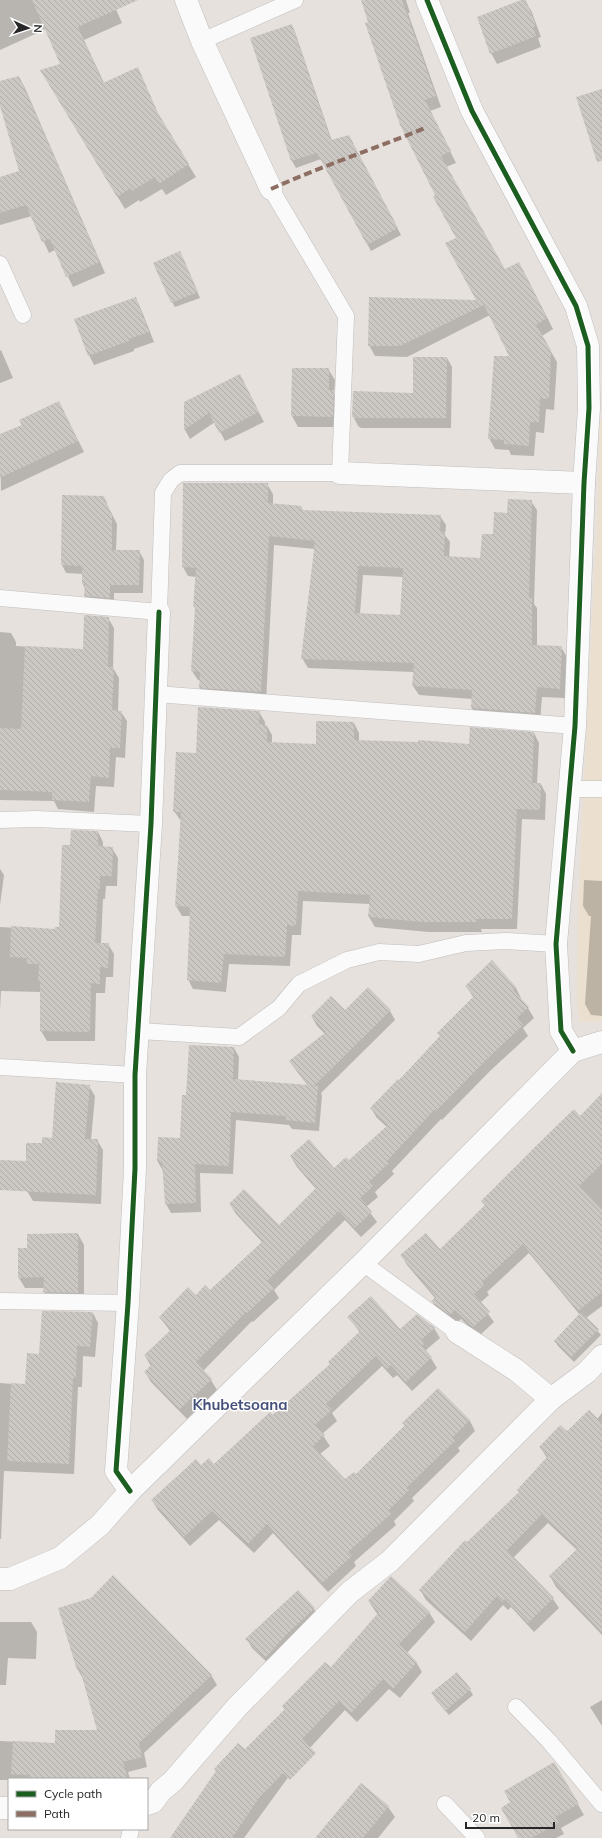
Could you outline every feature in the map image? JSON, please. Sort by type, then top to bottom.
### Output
[{"type":"street","points":[[186,0],[202,41],[272,189]]},
{"type":"street","points":[[427,0],[472,111],[576,306],[588,346],[596,406],[584,483],[575,726],[556,944],[561,1031],[573,1051]]},
{"type":"street","points":[[340,473],[584,483]]},
{"type":"street","points":[[130,1491],[116,1471],[128,1303],[135,1169],[135,1075],[151,824],[159,612]]},
{"type":"street","points":[[0,1579],[10,1579],[60,1558],[100,1525],[130,1491],[364,1263],[573,1051],[602,1042]]},
{"type":"street","points":[[457,1332],[516,1370],[551,1399]]},
{"type":"street","points":[[148,1804],[153,1802],[161,1791],[173,1781],[237,1707],[350,1592],[390,1561],[551,1399],[586,1372],[602,1356]]},
{"type":"lane","points":[[202,41],[296,0]]},
{"type":"lane","points":[[0,598],[159,612],[163,493],[171,480],[180,473],[340,473],[346,316],[272,189]]},
{"type":"lane","points":[[0,264],[23,316]]},
{"type":"lane","points":[[156,694],[575,726]]},
{"type":"lane","points":[[569,789],[602,790]]},
{"type":"lane","points":[[0,820],[151,824]]},
{"type":"lane","points":[[138,1031],[239,1037],[279,1008],[299,984],[347,960],[379,952],[419,954],[466,943],[500,941],[556,944]]},
{"type":"lane","points":[[0,1067],[135,1075]]},
{"type":"lane","points":[[364,1263],[457,1332]]},
{"type":"lane","points":[[0,1301],[128,1303]]},
{"type":"lane","points":[[516,1707],[549,1740],[602,1804]]},
{"type":"lane","points":[[445,1804],[477,1838]]},
{"type":"shaded area","points":[[600,418],[602,418],[602,1021],[579,1022],[577,996],[578,906],[598,503]]},
{"type":"building","points":[[32,0],[138,0],[78,27],[103,83],[138,67],[158,113],[189,164],[159,184],[155,177],[132,191],[131,188],[117,197],[40,70],[60,64]]},
{"type":"building","points":[[361,0],[402,0],[436,96],[425,100],[451,151],[441,156],[505,269],[519,262],[547,318],[536,325],[551,350],[549,399],[540,398],[539,422],[530,422],[529,446],[504,444],[504,440],[488,439],[494,356],[509,356],[484,305],[400,346],[368,346],[369,297],[476,300],[445,243],[456,238],[433,197],[435,195],[400,125],[365,23],[368,22]]},
{"type":"building","points":[[521,0],[526,0],[536,26],[533,27],[536,36],[490,54],[477,17]]},
{"type":"building","points":[[292,24],[331,140],[349,135],[398,228],[367,245],[317,153],[291,161],[250,38]]},
{"type":"building","points":[[19,76],[100,262],[66,277],[50,239],[42,242],[26,205],[0,213],[0,177],[19,171],[0,106],[0,81]]},
{"type":"building","points":[[602,89],[602,161],[597,162],[576,97]]},
{"type":"building","points":[[180,251],[198,292],[171,303],[153,263]]},
{"type":"building","points":[[136,297],[149,332],[88,356],[74,319]]},
{"type":"building","points":[[413,357],[447,357],[446,418],[352,417],[353,391],[413,393]]},
{"type":"building","points":[[292,368],[329,368],[329,390],[334,390],[333,417],[291,416]]},
{"type":"building","points":[[240,374],[259,412],[219,433],[209,413],[184,430],[184,402]]},
{"type":"building","points":[[59,401],[78,441],[0,478],[0,434],[22,425],[19,420]]},
{"type":"building","points":[[183,483],[268,483],[268,503],[302,506],[301,510],[441,515],[440,531],[445,532],[444,556],[480,558],[482,534],[493,534],[494,512],[507,513],[508,499],[532,500],[529,598],[532,598],[532,645],[562,646],[560,689],[537,687],[535,713],[471,708],[472,690],[412,686],[414,663],[301,659],[315,541],[269,536],[261,692],[199,688],[200,672],[191,671],[196,568],[182,567]],"holes":[[[358,566],[403,568],[400,615],[355,613]]]},
{"type":"building","points":[[62,495],[104,496],[112,515],[112,550],[140,550],[139,585],[110,585],[110,598],[84,596],[85,584],[82,584],[82,566],[61,565]]},
{"type":"building","points":[[84,615],[109,617],[108,667],[114,667],[112,710],[122,711],[120,748],[110,748],[109,778],[91,776],[89,802],[52,800],[52,792],[0,790],[0,728],[21,729],[25,646],[83,649]]},
{"type":"building","points":[[198,707],[260,711],[259,724],[267,725],[267,742],[316,744],[316,721],[354,722],[354,740],[418,742],[418,740],[469,744],[470,727],[534,732],[532,783],[541,783],[540,810],[517,809],[512,919],[475,919],[478,922],[423,922],[368,917],[370,895],[298,891],[296,926],[287,925],[285,957],[224,954],[221,983],[187,980],[190,907],[175,906],[181,812],[173,812],[176,752],[196,753]]},
{"type":"building","points":[[71,830],[98,831],[98,846],[113,847],[112,876],[100,876],[95,943],[109,943],[108,968],[100,967],[100,984],[91,983],[90,1032],[40,1031],[40,982],[38,982],[39,964],[26,964],[27,958],[10,957],[11,926],[55,929],[55,927],[59,927],[62,845],[70,845]]},
{"type":"building","points":[[492,960],[516,987],[513,990],[529,1007],[517,1018],[523,1025],[436,1111],[435,1109],[387,1161],[389,1163],[369,1182],[373,1186],[360,1198],[372,1212],[355,1228],[339,1211],[267,1281],[274,1288],[247,1313],[246,1312],[196,1362],[212,1379],[180,1409],[144,1372],[152,1364],[144,1355],[171,1330],[159,1317],[188,1287],[196,1295],[205,1285],[210,1290],[263,1241],[229,1204],[244,1189],[279,1225],[316,1188],[290,1156],[309,1139],[334,1168],[346,1157],[349,1160],[388,1125],[370,1108],[398,1079],[399,1080],[440,1036],[437,1033],[474,996],[465,986]]},
{"type":"building","points":[[368,987],[391,1010],[314,1086],[318,1086],[315,1123],[286,1120],[286,1116],[231,1112],[229,1166],[195,1164],[196,1203],[165,1204],[162,1162],[157,1162],[158,1137],[180,1138],[182,1095],[186,1095],[189,1045],[234,1047],[233,1079],[308,1085],[289,1061],[326,1032],[311,1016],[331,996],[345,1010]]},
{"type":"building","points":[[56,1082],[90,1085],[85,1139],[98,1139],[96,1195],[0,1190],[0,1160],[27,1161],[27,1143],[42,1143],[42,1137],[52,1138]]},
{"type":"building","points":[[602,1093],[602,1164],[579,1186],[602,1210],[602,1292],[578,1311],[523,1244],[482,1282],[484,1285],[474,1294],[490,1312],[473,1327],[455,1310],[450,1315],[431,1301],[436,1297],[400,1255],[426,1233],[440,1249],[485,1205],[481,1201],[574,1109],[580,1116]]},
{"type":"building","points":[[78,1233],[78,1293],[43,1292],[44,1277],[18,1278],[18,1248],[27,1248],[27,1234]]},
{"type":"building","points":[[371,1296],[400,1329],[417,1314],[435,1328],[421,1340],[424,1344],[422,1346],[432,1357],[406,1382],[391,1365],[387,1369],[376,1356],[326,1404],[332,1410],[315,1425],[325,1435],[313,1446],[345,1479],[354,1472],[356,1474],[405,1425],[402,1423],[438,1388],[470,1420],[452,1438],[455,1441],[406,1488],[409,1490],[388,1511],[391,1514],[348,1552],[352,1556],[322,1583],[267,1524],[248,1544],[212,1511],[184,1537],[151,1500],[196,1459],[201,1465],[209,1458],[214,1464],[270,1412],[273,1415],[330,1364],[328,1362],[360,1331],[347,1317]]},
{"type":"building","points":[[42,1311],[93,1312],[90,1347],[77,1346],[76,1378],[73,1378],[69,1464],[7,1461],[11,1383],[25,1384],[27,1353],[39,1354]]},
{"type":"building","points":[[581,1312],[599,1329],[571,1357],[554,1341]]},
{"type":"building","points":[[589,1410],[602,1423],[602,1632],[549,1576],[578,1548],[542,1514],[507,1550],[554,1598],[528,1623],[505,1599],[502,1602],[497,1596],[465,1632],[419,1590],[465,1540],[467,1542],[519,1492],[517,1490],[548,1456],[539,1447],[560,1425],[567,1431]]},
{"type":"building","points":[[113,1575],[212,1675],[139,1743],[142,1757],[123,1762],[128,1778],[29,1778],[29,1775],[11,1774],[13,1741],[55,1743],[55,1730],[97,1730],[80,1669],[77,1670],[58,1608],[91,1598]]},
{"type":"building","points":[[391,1576],[430,1612],[399,1644],[417,1662],[393,1689],[383,1679],[351,1713],[339,1701],[302,1739],[316,1753],[290,1780],[283,1773],[259,1798],[232,1838],[170,1838],[216,1771],[214,1769],[238,1743],[245,1749],[285,1709],[282,1706],[325,1662],[331,1667],[379,1612],[368,1601]]},
{"type":"building","points":[[298,1590],[315,1608],[287,1634],[265,1658],[245,1639]]},
{"type":"building","points":[[457,1672],[471,1689],[445,1711],[431,1693]]},
{"type":"building","points":[[554,1762],[579,1804],[555,1817],[559,1823],[531,1838],[518,1838],[501,1808],[510,1802],[504,1791]]},
{"type":"building","points":[[361,1783],[389,1806],[363,1838],[315,1838]]},
{"type":"marked path","points":[[271,189],[425,128]]},
{"type":"cycle path","points":[[427,0],[472,111],[576,306],[588,346],[589,408],[584,483],[575,726],[556,944],[561,1031],[573,1051]]},
{"type":"cycle path","points":[[130,1491],[116,1471],[128,1303],[135,1169],[135,1075],[151,824],[159,612]]},
{"type":"district","name":"Khubetsoana","points":[[240,1404]]}]
